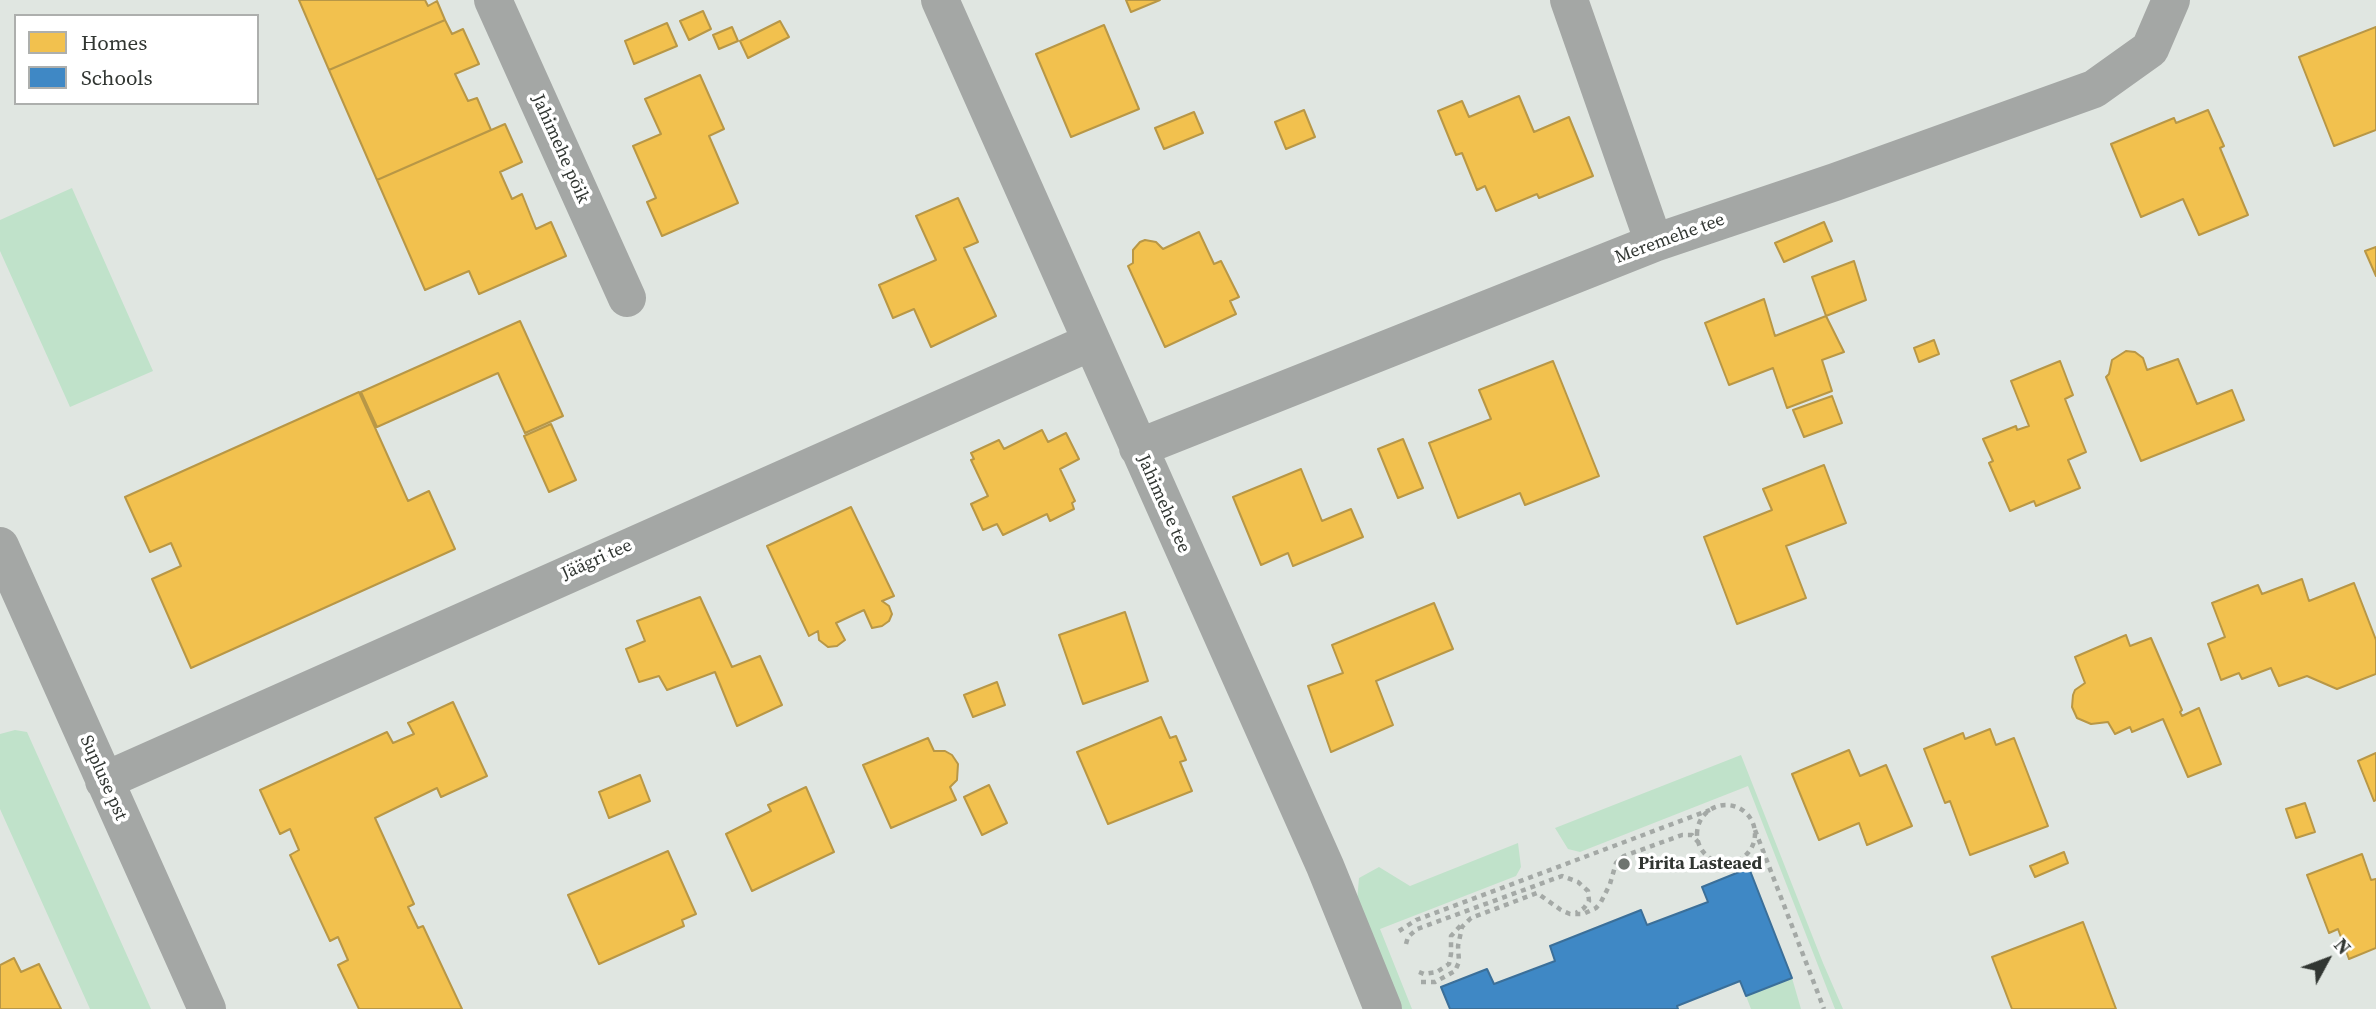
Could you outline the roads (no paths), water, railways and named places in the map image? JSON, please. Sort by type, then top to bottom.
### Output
[{"type":"street","name":"Jahimehe põik","points":[[493,0],[627,298]]},
{"type":"street","name":"Jahimehe tee","points":[[940,0],[1325,866],[1383,1009]]},
{"type":"street","points":[[1569,0],[1654,243]]},
{"type":"street","name":"Meremehe tee","points":[[1138,448],[1654,243],[1835,182],[2094,89],[2150,49],[2171,0]]},
{"type":"street","name":"Jäägri tee","points":[[104,781],[1091,342]]},
{"type":"street","name":"Supluse pst","points":[[0,546],[206,1009]]},
{"type":"place","name":"Pirita Lasteaed","points":[[1624,864]]}]
